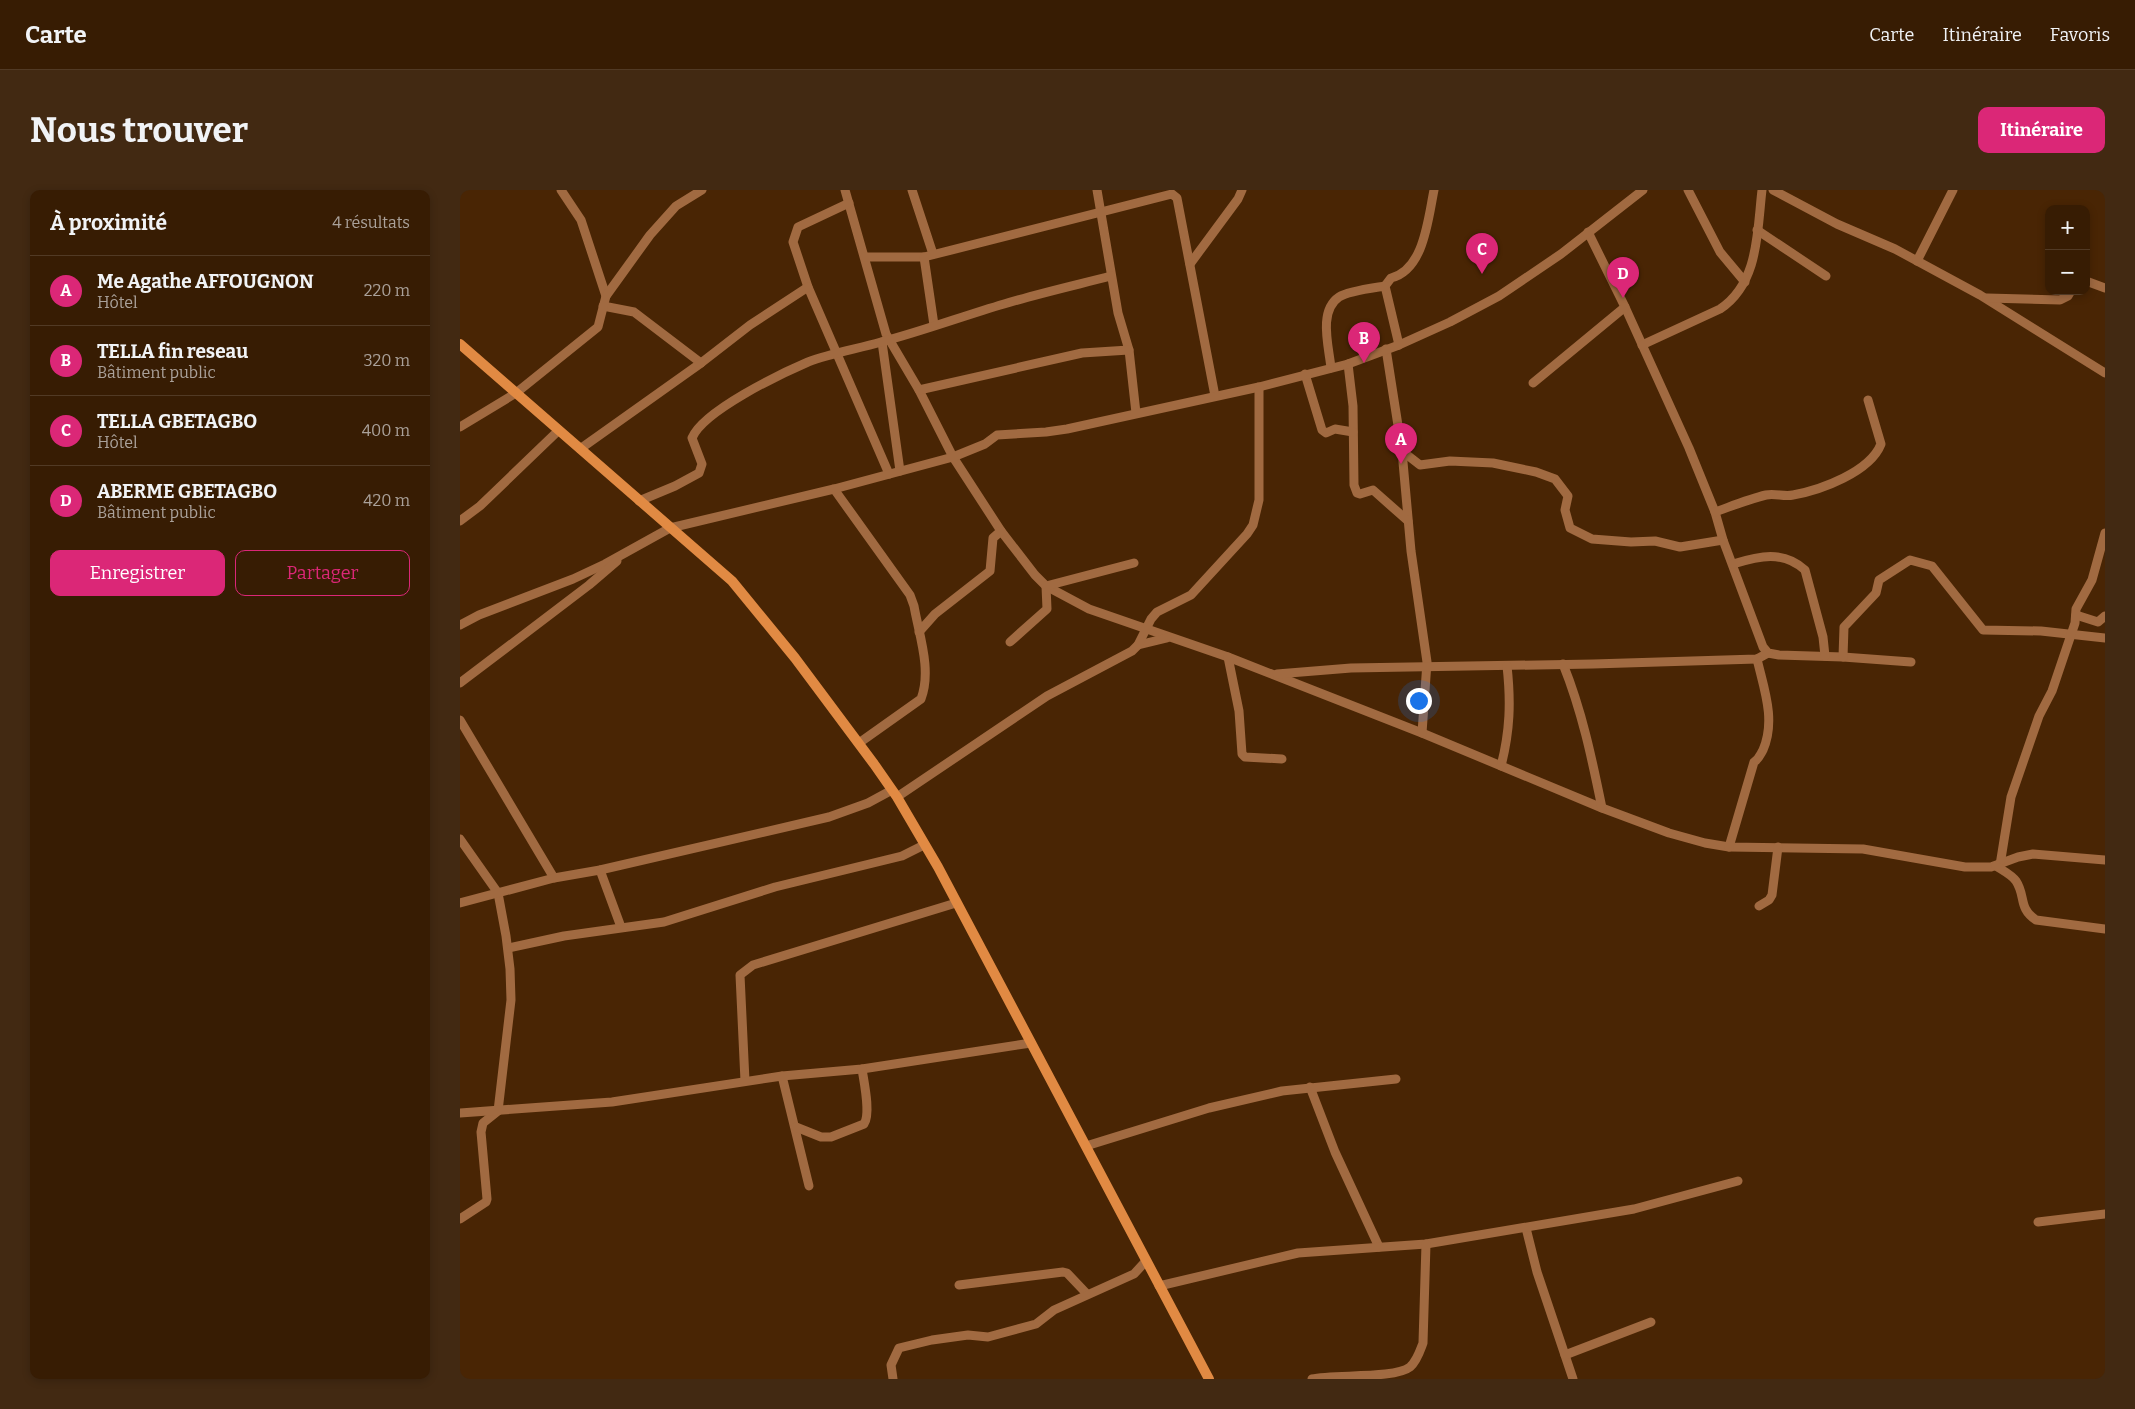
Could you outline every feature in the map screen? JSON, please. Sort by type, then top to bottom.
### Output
[{"type":"main road","points":[[460,344],[638,501],[704,556],[738,589],[795,658],[859,743],[894,794],[938,867],[1086,1146],[1145,1262],[1209,1379]]},
{"type":"street","points":[[561,190],[580,220],[604,301]]},
{"type":"street","points":[[460,427],[516,393],[598,327],[604,301],[657,228],[676,206],[702,190]]},
{"type":"street","points":[[845,190],[886,334],[885,341],[900,471]]},
{"type":"street","points":[[912,190],[928,255],[934,325]]},
{"type":"street","points":[[1097,190],[1118,313],[1129,350],[1136,413]]},
{"type":"street","points":[[1190,264],[1238,199],[1242,190]]},
{"type":"street","points":[[1331,368],[1326,325],[1330,308],[1340,296],[1385,286],[1391,278],[1407,271],[1421,246],[1434,190]]},
{"type":"street","points":[[460,625],[478,615],[573,579],[624,554],[670,528],[834,489],[954,457],[985,444],[997,435],[1053,431],[1259,387],[1348,364],[1399,345],[1450,322],[1499,296],[1561,254],[1643,190]]},
{"type":"street","points":[[1688,190],[1720,252],[1745,282]]},
{"type":"street","points":[[1642,344],[1729,304],[1749,275],[1754,258],[1762,190]]},
{"type":"street","points":[[1773,190],[1837,224],[1917,261],[1985,298],[2105,373]]},
{"type":"street","points":[[1917,261],[1953,190]]},
{"type":"street","points":[[865,257],[928,255],[1102,212],[1169,193],[1176,194],[1215,396]]},
{"type":"street","points":[[849,203],[798,227],[793,242],[808,287],[889,474]]},
{"type":"street","points":[[1757,230],[1826,276]]},
{"type":"street","points":[[1588,232],[1642,344],[1715,512],[1723,540],[1763,648],[1768,653]]},
{"type":"street","points":[[638,501],[675,486],[699,473],[702,464],[692,438],[704,420],[761,385],[808,362],[885,341],[1007,303],[1111,276]]},
{"type":"street","points":[[2090,282],[2105,288]]},
{"type":"street","points":[[1385,286],[1399,345]]},
{"type":"street","points":[[580,449],[701,363],[750,325],[808,287]]},
{"type":"street","points":[[1985,298],[2060,300],[2069,295]]},
{"type":"street","points":[[604,301],[634,312],[701,363]]},
{"type":"street","points":[[1533,383],[1625,307]]},
{"type":"street","points":[[885,341],[919,390],[954,457],[1002,531],[1035,575],[1046,586],[1088,609],[1228,657],[1422,733],[1602,808],[1668,833],[1706,843],[1730,847],[1863,849],[1966,867],[1998,865],[2018,857],[2033,854],[2105,859]]},
{"type":"street","points":[[1386,349],[1402,450],[1408,521],[1426,668],[1422,733]]},
{"type":"street","points":[[919,390],[1082,353],[1129,350]]},
{"type":"street","points":[[1348,364],[1353,406],[1354,485],[1357,493],[1362,494],[1373,490],[1408,521]]},
{"type":"street","points":[[1306,374],[1322,430],[1326,432],[1335,429],[1353,432]]},
{"type":"street","points":[[1138,645],[1151,619],[1157,612],[1191,595],[1253,525],[1259,500],[1259,387]]},
{"type":"street","points":[[1715,512],[1768,494],[1792,495],[1849,475],[1858,469],[1879,448],[1881,438],[1868,400]]},
{"type":"street","points":[[460,521],[480,506],[559,430]]},
{"type":"street","points":[[1402,450],[1420,466],[1450,461],[1493,463],[1536,472],[1554,479],[1568,496],[1565,510],[1570,528],[1592,538],[1631,542],[1646,540],[1680,547],[1723,540]]},
{"type":"street","points":[[834,489],[903,586],[914,606],[926,675],[925,689],[921,699],[859,743]]},
{"type":"street","points":[[919,632],[935,614],[990,571],[993,538],[1002,531]]},
{"type":"street","points":[[1998,865],[2005,843],[2010,797],[2039,716],[2052,691],[2071,633],[2076,609],[2092,580],[2105,533]]},
{"type":"street","points":[[460,682],[595,580],[624,554]]},
{"type":"street","points":[[1733,564],[1756,556],[1772,555],[1790,560],[1805,570],[1823,637],[1825,656]]},
{"type":"street","points":[[1843,656],[1844,627],[1876,593],[1879,580],[1910,560],[1932,566],[1983,630],[2071,633],[2105,638]]},
{"type":"street","points":[[1046,586],[1134,562]]},
{"type":"street","points":[[1010,642],[1047,609],[1046,586]]},
{"type":"street","points":[[914,606],[929,615],[935,614]]},
{"type":"street","points":[[2076,615],[2098,622],[2105,616]]},
{"type":"street","points":[[460,903],[554,878],[600,870],[830,817],[894,794],[1047,696],[1138,645],[1169,638]]},
{"type":"street","points":[[1274,675],[1351,668],[1426,668],[1757,658],[1768,653],[1843,656],[1911,662]]},
{"type":"street","points":[[1228,657],[1239,711],[1242,754],[1245,757],[1282,759]]},
{"type":"street","points":[[1730,847],[1754,762],[1758,760],[1770,726],[1767,700],[1757,658]]},
{"type":"street","points":[[1563,664],[1575,693],[1586,733],[1602,808]]},
{"type":"street","points":[[1501,766],[1506,747],[1511,709],[1507,666]]},
{"type":"street","points":[[460,720],[554,878]]},
{"type":"street","points":[[460,839],[498,893],[508,948],[511,1000],[498,1111],[483,1124],[481,1132],[486,1202],[460,1219]]},
{"type":"street","points":[[2005,843],[2018,857]]},
{"type":"street","points":[[508,948],[621,927],[664,922],[775,887],[902,856],[924,845]]},
{"type":"street","points":[[1759,906],[1769,900],[1772,895],[1778,847]]},
{"type":"street","points":[[1998,865],[2016,881],[2024,908],[2036,920],[2105,929]]},
{"type":"street","points":[[600,870],[621,927]]},
{"type":"street","points":[[745,1081],[740,975],[753,965],[956,903]]},
{"type":"street","points":[[460,1113],[612,1102],[745,1081],[862,1069],[1031,1044]]},
{"type":"street","points":[[782,1076],[792,1123],[796,1127],[821,1137],[826,1137],[864,1124],[866,1121],[867,1108],[862,1069]]},
{"type":"street","points":[[1086,1146],[1209,1108],[1282,1091],[1396,1079]]},
{"type":"street","points":[[1310,1087],[1335,1152],[1379,1247]]},
{"type":"street","points":[[796,1127],[809,1186]]},
{"type":"street","points":[[1159,1286],[1298,1253],[1426,1244],[1634,1209],[1738,1181]]},
{"type":"street","points":[[2038,1222],[2105,1214]]},
{"type":"street","points":[[1526,1228],[1537,1272],[1573,1379]]},
{"type":"street","points":[[1312,1379],[1324,1376],[1384,1375],[1409,1368],[1418,1356],[1422,1343],[1426,1244]]},
{"type":"street","points":[[893,1379],[891,1364],[899,1348],[932,1340],[968,1335],[988,1337],[1036,1324],[1054,1310],[1134,1274],[1145,1262]]},
{"type":"street","points":[[959,1285],[1063,1272],[1067,1273],[1087,1294]]},
{"type":"street","points":[[1565,1354],[1651,1322]]},
{"type":"place","name":"TELLA GBETAGBO","points":[[1482,274]]},
{"type":"place","name":"ABERME GBETAGBO","points":[[1623,298]]},
{"type":"place","name":"TELLA fin reseau","points":[[1364,363]]},
{"type":"place","name":"Me Agathe AFFOUGNON","points":[[1401,464]]}]
